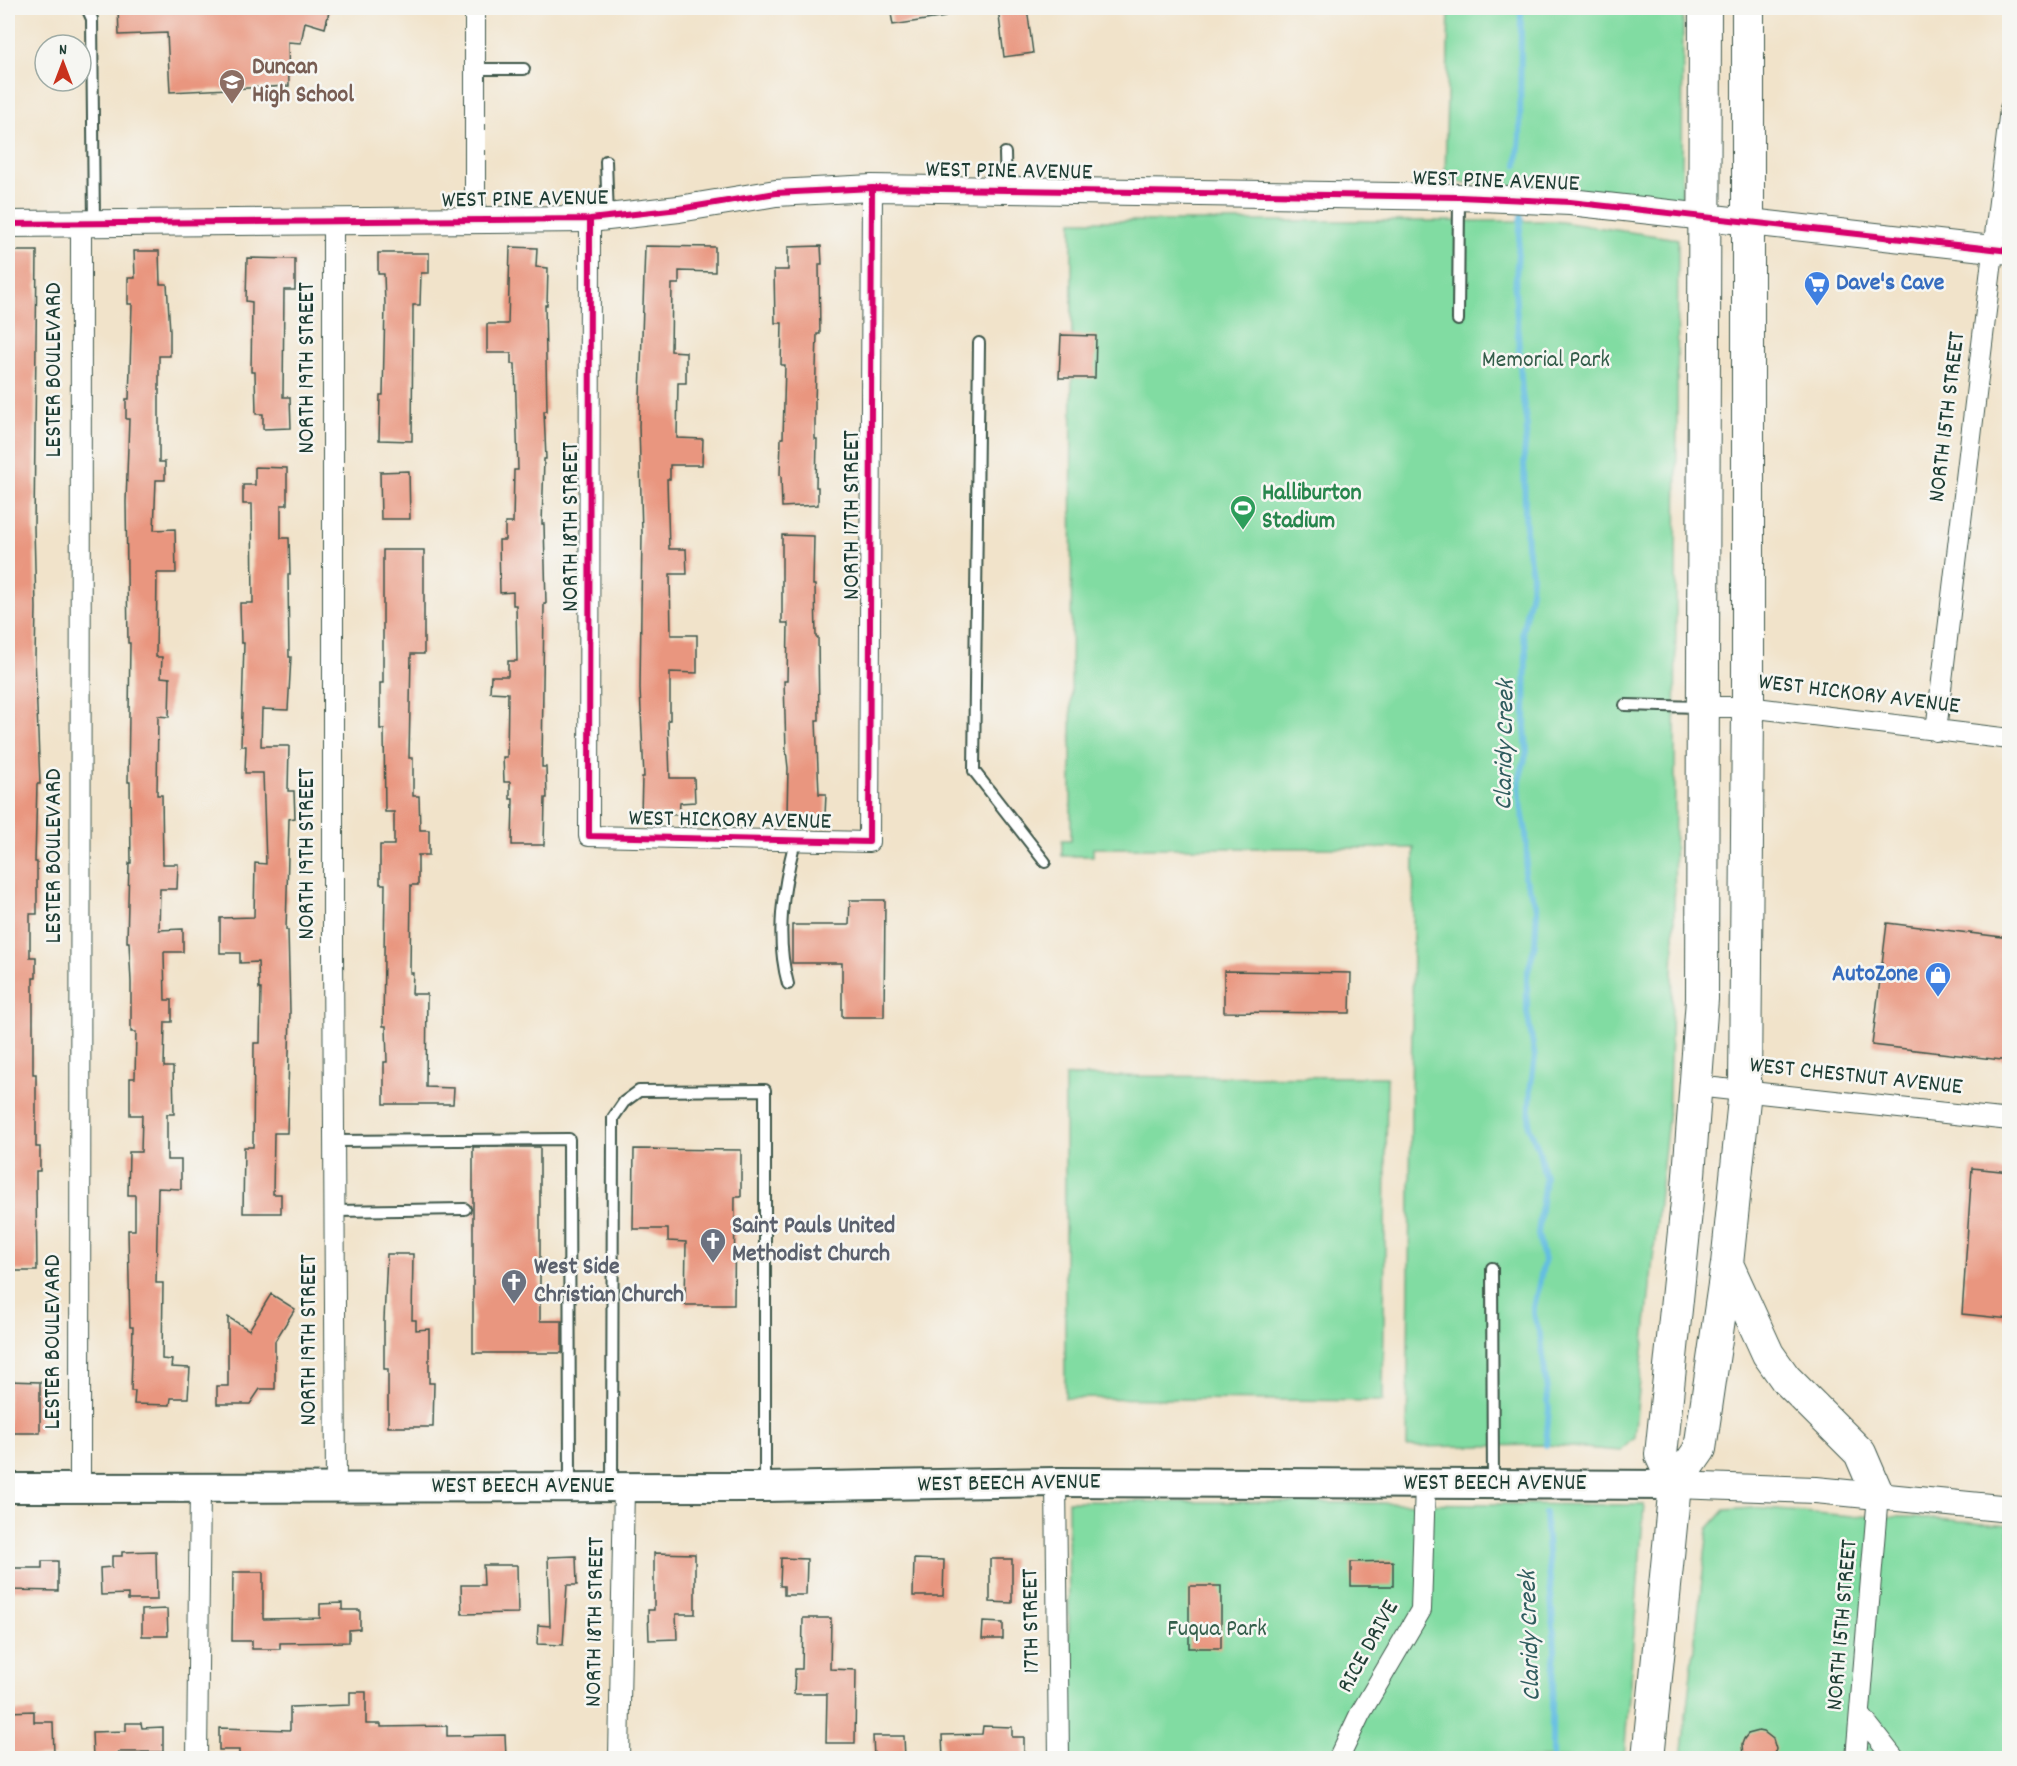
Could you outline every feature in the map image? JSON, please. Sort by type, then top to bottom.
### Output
[{"type":"main road","points":[[1675,1485],[1661,1455],[1687,1202],[1702,976],[1705,8]]},
{"type":"main road","points":[[1648,1758],[1675,1485],[1700,1449],[1727,1264],[1745,1090],[1748,707],[1748,8]]},
{"type":"main road","points":[[1727,1264],[1768,1354],[1785,1378],[1860,1453],[1878,1495]]},
{"type":"main road","name":"WEST BEECH AVENUE","points":[[8,1488],[765,1487],[1056,1482],[1675,1485]]},
{"type":"street","points":[[475,8],[475,219]]},
{"type":"street","name":"NORTH 15TH STREET","points":[[1936,731],[2002,250],[2010,109]]},
{"type":"street","name":"WEST PINE AVENUE","points":[[8,224],[599,219],[776,194],[872,188],[1459,197],[1570,202],[2002,250]]},
{"type":"street","name":"NORTH 17TH STREET","points":[[869,842],[872,188]]},
{"type":"street","name":"NORTH 18TH STREET","points":[[589,836],[599,219]]},
{"type":"street","name":"NORTH 19TH STREET","points":[[333,221],[336,1487]]},
{"type":"street","name":"LESTER BOULEVARD","points":[[80,1488],[88,224]]},
{"type":"street","name":"WEST HICKORY AVENUE","points":[[1702,707],[1748,707],[2010,738]]},
{"type":"street","name":"WEST HICKORY AVENUE","points":[[589,836],[869,842]]},
{"type":"street","name":"WEST CHESTNUT AVENUE","points":[[1696,1086],[2010,1120]]},
{"type":"street","name":"17TH STREET","points":[[1056,1482],[1059,1758]]},
{"type":"street","name":"RICE DRIVE","points":[[1339,1758],[1360,1714],[1421,1610],[1425,1484]]},
{"type":"street","name":"WEST BEECH AVENUE","points":[[1675,1485],[1766,1487],[1878,1495],[2010,1509]]},
{"type":"street","name":"NORTH 18TH STREET","points":[[618,1487],[619,1758]]},
{"type":"street","points":[[197,1758],[200,1488]]},
{"type":"street","name":"NORTH 15TH STREET","points":[[1856,1758],[1878,1495]]},
{"type":"street","points":[[1861,1716],[1894,1758]]},
{"type":"lane","points":[[87,8],[92,19],[88,224]]},
{"type":"lane","points":[[475,69],[524,69]]},
{"type":"lane","points":[[1005,153],[1006,190]]},
{"type":"lane","points":[[599,219],[606,161]]},
{"type":"lane","points":[[1458,320],[1459,197]]},
{"type":"lane","points":[[979,343],[974,771],[1045,862]]},
{"type":"lane","points":[[1625,705],[1702,707]]},
{"type":"lane","points":[[788,984],[783,957],[782,916],[785,881],[795,841]]},
{"type":"lane","points":[[618,1487],[613,1118],[624,1102],[639,1091],[765,1090],[765,1487]]},
{"type":"lane","points":[[334,1141],[570,1139],[570,1487]]},
{"type":"lane","points":[[335,1211],[465,1209]]},
{"type":"lane","points":[[1492,1268],[1493,1484]]},
{"type":"green space","points":[[1449,8],[1683,8],[1682,200],[1445,181]]},
{"type":"green space","name":"Memorial Park","points":[[1072,221],[1554,221],[1678,239],[1674,943],[1668,1118],[1634,1437],[1621,1451],[1546,1445],[1407,1447],[1414,848],[1093,848],[1093,856],[1062,856],[1062,840],[1071,840]]},
{"type":"green space","points":[[1065,1076],[1387,1077],[1383,1401],[1065,1398]]},
{"type":"green space","name":"Fuqua Park","points":[[1068,1501],[1644,1505],[1624,1758],[1070,1758]]},
{"type":"green space","points":[[1753,1508],[2009,1525],[2009,1758],[1681,1758],[1708,1529],[1725,1510]]},
{"type":"building","name":"Duncan High School","points":[[118,8],[330,8],[325,28],[305,22],[301,43],[288,42],[289,86],[170,92],[167,33],[119,35]]},
{"type":"building","points":[[890,8],[944,8],[945,17],[893,25]]},
{"type":"building","points":[[998,8],[1027,8],[1033,53],[1004,57]]},
{"type":"building","points":[[645,246],[715,247],[715,272],[679,271],[679,284],[672,284],[671,351],[686,352],[686,383],[678,383],[677,438],[703,439],[702,465],[670,465],[670,479],[667,479],[669,549],[686,549],[687,574],[670,574],[671,635],[697,635],[697,673],[670,672],[670,720],[668,720],[670,778],[694,778],[695,802],[680,803],[679,815],[641,814],[642,777],[644,777],[640,689],[642,533],[639,426]]},
{"type":"building","points":[[821,246],[820,334],[817,334],[815,403],[818,505],[782,507],[780,475],[785,365],[781,365],[782,323],[775,323],[774,270],[788,270],[788,247]]},
{"type":"building","points":[[510,247],[537,248],[536,267],[548,268],[547,305],[545,305],[546,459],[544,459],[542,524],[544,524],[546,604],[544,604],[542,767],[546,767],[547,798],[545,798],[544,845],[512,845],[513,799],[510,799],[510,782],[504,782],[503,757],[507,757],[508,693],[490,692],[491,676],[508,676],[508,661],[517,661],[516,605],[513,605],[513,592],[500,593],[499,540],[505,540],[505,523],[513,523],[514,470],[518,470],[515,364],[511,364],[511,353],[487,353],[487,324],[508,324]]},
{"type":"building","points":[[8,251],[37,251],[34,527],[35,658],[40,784],[37,784],[35,862],[37,862],[37,914],[30,914],[30,957],[36,957],[36,978],[33,978],[33,1074],[36,1074],[36,1147],[40,1147],[40,1171],[36,1171],[37,1271],[8,1271]]},
{"type":"building","points":[[134,251],[159,251],[160,284],[167,284],[170,331],[170,356],[159,356],[159,462],[165,462],[165,480],[156,480],[154,530],[175,529],[176,573],[157,573],[156,657],[162,657],[161,677],[170,678],[169,717],[158,716],[157,795],[162,795],[163,864],[178,864],[177,889],[160,889],[159,930],[183,929],[183,952],[164,952],[165,1000],[172,1000],[172,1022],[165,1022],[164,1067],[173,1067],[174,1114],[167,1114],[167,1160],[181,1160],[181,1189],[158,1188],[156,1283],[163,1283],[162,1359],[172,1360],[171,1367],[190,1368],[188,1398],[171,1398],[170,1405],[134,1404],[135,1391],[131,1391],[133,1327],[130,1327],[128,1230],[135,1230],[135,1195],[128,1195],[129,1152],[141,1152],[142,1115],[130,1115],[130,1078],[135,1078],[136,1032],[131,1032],[131,982],[129,942],[127,942],[129,863],[131,863],[130,782],[128,782],[130,643],[128,643],[126,502],[129,419],[126,419],[126,399],[129,399],[132,304],[128,304],[128,278],[135,278]]},
{"type":"building","points":[[378,253],[429,253],[429,273],[421,273],[420,305],[413,305],[412,441],[379,440],[380,395],[383,395],[385,305],[384,274],[378,274]]},
{"type":"building","points":[[247,258],[295,259],[295,290],[284,290],[283,397],[290,397],[291,428],[263,429],[263,414],[256,414],[255,372],[251,372],[252,302],[246,301]]},
{"type":"building","points":[[1061,335],[1096,336],[1095,378],[1059,378]]},
{"type":"building","points":[[255,467],[287,468],[287,505],[281,505],[281,538],[289,538],[289,657],[291,657],[288,710],[262,709],[261,746],[289,746],[288,791],[294,791],[295,818],[289,819],[286,930],[288,930],[290,1012],[287,1133],[274,1133],[273,1194],[281,1194],[281,1213],[243,1213],[244,1147],[253,1147],[254,1043],[260,1043],[261,989],[259,989],[258,962],[240,963],[240,953],[220,953],[220,918],[254,917],[255,863],[266,864],[263,773],[245,773],[246,746],[241,746],[244,643],[241,643],[240,603],[253,603],[252,504],[243,504],[243,485],[255,485]]},
{"type":"building","points":[[409,471],[410,519],[381,519],[380,472]]},
{"type":"building","points":[[782,535],[814,536],[813,585],[815,585],[816,637],[818,637],[819,720],[816,720],[819,794],[826,794],[825,816],[787,815],[788,768],[784,681],[787,681],[788,623],[782,623]]},
{"type":"building","points":[[383,550],[424,550],[424,654],[411,654],[409,758],[413,758],[413,796],[419,796],[420,830],[429,830],[429,855],[418,855],[418,885],[411,885],[410,973],[413,973],[412,994],[427,994],[426,1087],[454,1088],[453,1104],[384,1104],[384,1062],[387,1062],[386,1026],[383,1026],[385,884],[380,884],[380,845],[394,845],[394,812],[385,812],[384,729],[380,729],[380,683],[383,683]]},
{"type":"building","points":[[850,900],[885,900],[884,1017],[842,1017],[842,963],[792,963],[792,925],[849,925]]},
{"type":"building","points":[[1887,923],[2010,938],[2010,1061],[1872,1045]]},
{"type":"building","points":[[1224,971],[1351,973],[1350,1013],[1224,1012]]},
{"type":"building","name":"West Side Christian Church","points":[[473,1147],[540,1147],[540,1321],[562,1321],[562,1353],[473,1353]]},
{"type":"building","points":[[634,1149],[741,1150],[741,1197],[735,1197],[734,1305],[685,1305],[686,1242],[668,1241],[668,1229],[633,1229]]},
{"type":"building","points":[[1972,1168],[2010,1172],[2010,1319],[1962,1314]]},
{"type":"building","points":[[387,1254],[413,1254],[412,1320],[416,1320],[416,1330],[429,1329],[429,1383],[434,1383],[433,1427],[388,1427],[388,1369],[384,1369]]},
{"type":"building","points":[[271,1294],[295,1309],[275,1341],[275,1389],[260,1389],[250,1404],[217,1404],[217,1386],[228,1386],[228,1317],[249,1330]]},
{"type":"building","points":[[8,1381],[40,1382],[40,1433],[8,1433]]},
{"type":"building","points":[[156,1551],[157,1600],[128,1600],[128,1594],[101,1595],[100,1568],[112,1567],[112,1556],[122,1556],[122,1552]]},
{"type":"building","points":[[654,1553],[695,1554],[695,1614],[676,1614],[677,1639],[649,1640],[648,1610],[654,1610]]},
{"type":"building","points":[[576,1556],[577,1585],[567,1585],[563,1645],[537,1644],[538,1625],[550,1626],[548,1557]]},
{"type":"building","points":[[781,1558],[807,1559],[806,1595],[784,1595],[784,1586],[780,1586]]},
{"type":"building","points":[[914,1559],[944,1560],[943,1596],[913,1596]]},
{"type":"building","points":[[990,1559],[1012,1559],[1012,1603],[990,1602]]},
{"type":"building","points":[[42,1561],[58,1561],[58,1591],[8,1590],[8,1568],[42,1568]]},
{"type":"building","points":[[1393,1561],[1393,1586],[1351,1586],[1351,1562]]},
{"type":"building","points":[[483,1565],[517,1565],[518,1613],[462,1614],[461,1585],[484,1585]]},
{"type":"building","points":[[233,1572],[263,1572],[263,1619],[320,1618],[320,1604],[342,1603],[342,1610],[360,1610],[360,1629],[349,1630],[349,1642],[280,1643],[280,1649],[252,1649],[252,1641],[232,1641]]},
{"type":"building","points":[[1189,1586],[1221,1586],[1221,1648],[1189,1648]]},
{"type":"building","points":[[167,1609],[168,1636],[142,1636],[142,1610]]},
{"type":"building","points":[[803,1618],[831,1618],[830,1669],[856,1670],[855,1743],[826,1743],[827,1694],[794,1694],[795,1669],[802,1669]]},
{"type":"building","points":[[983,1622],[1003,1623],[1003,1639],[982,1639]]},
{"type":"building","points":[[350,1692],[366,1692],[366,1724],[381,1724],[381,1727],[447,1726],[447,1736],[505,1735],[506,1758],[361,1758],[361,1756],[239,1758],[239,1750],[219,1750],[219,1728],[290,1730],[290,1707],[350,1705]]},
{"type":"building","points":[[34,1711],[34,1722],[53,1722],[54,1756],[8,1757],[8,1712]]},
{"type":"building","points":[[126,1723],[141,1723],[142,1728],[163,1727],[163,1752],[118,1752],[118,1758],[93,1758],[92,1732],[126,1731]]},
{"type":"building","points":[[983,1726],[1012,1727],[1012,1737],[1024,1737],[1024,1758],[943,1758],[942,1735],[982,1734]]},
{"type":"building","points":[[1759,1731],[1773,1739],[1776,1749],[1774,1758],[1743,1758],[1744,1739],[1748,1734]]},
{"type":"building","points":[[873,1736],[904,1736],[905,1758],[874,1758]]},
{"type":"waterway","name":"Claridy Creek","points":[[1517,165],[1520,137],[1521,8]]},
{"type":"waterway","name":"Claridy Creek","points":[[1521,216],[1515,289],[1522,393],[1527,427],[1524,456],[1525,514],[1532,573],[1531,591],[1522,633],[1526,646],[1527,751],[1520,777],[1519,795],[1526,832],[1527,858],[1524,876],[1537,907],[1535,944],[1527,975],[1527,1012],[1535,1057],[1529,1127],[1539,1151],[1545,1178],[1538,1234],[1544,1261],[1533,1312],[1541,1338],[1549,1409],[1546,1445]]},
{"type":"waterway","name":"Claridy Creek","points":[[1545,1513],[1555,1649],[1552,1758]]},
{"type":"cycle path","points":[[590,219],[589,836],[869,842],[872,188]]},
{"type":"cycle path","points":[[8,224],[590,219],[679,209],[776,193],[872,188],[1459,197],[1570,202],[2010,251]]},
{"type":"place","name":"Duncan High School","points":[[232,105]]},
{"type":"place","name":"Dave's Cave","points":[[1817,307]]},
{"type":"place","name":"Halliburton Stadium","points":[[1243,531]]},
{"type":"place","name":"AutoZone","points":[[1938,998]]},
{"type":"place","name":"Saint Pauls United Methodist Church","points":[[713,1264]]},
{"type":"place","name":"West Side Christian Church","points":[[514,1305]]}]
